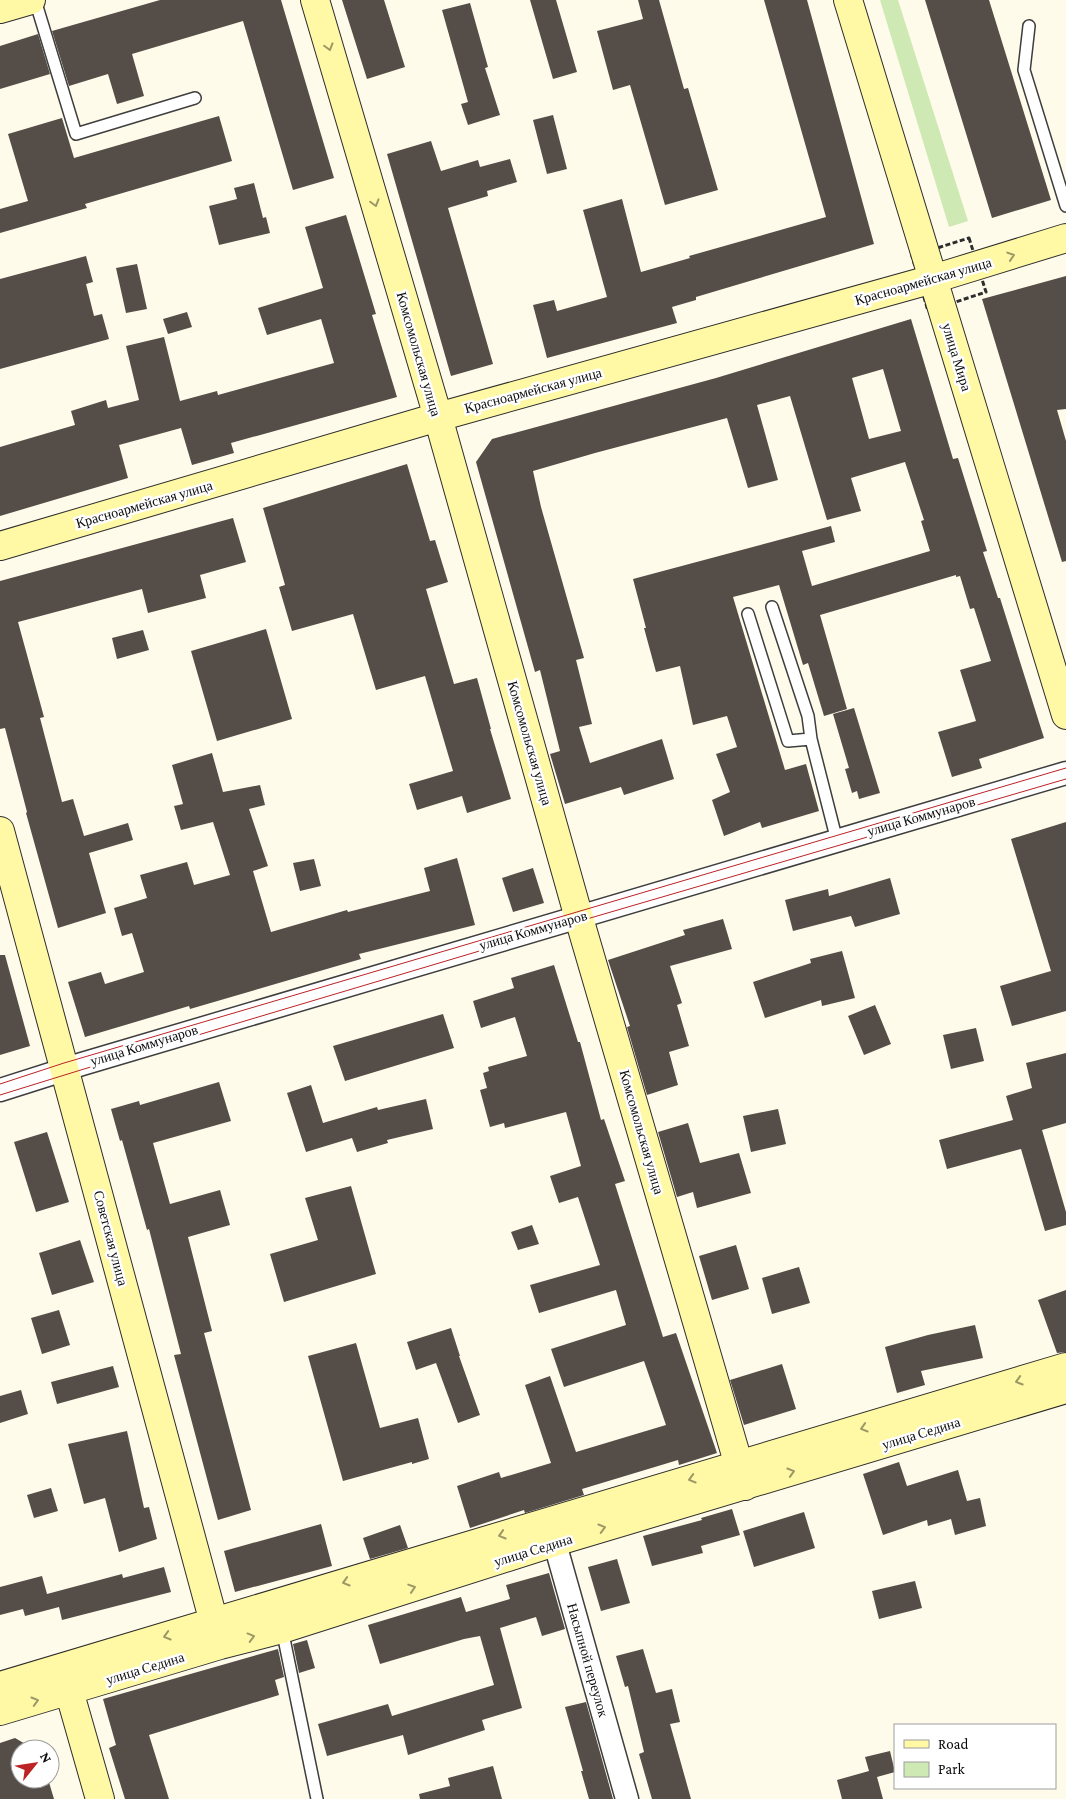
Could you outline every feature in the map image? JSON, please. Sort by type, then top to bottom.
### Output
[{"type":"street","points":[[0,9],[31,0]]},
{"type":"street","name":"Комсомольская улица","points":[[315,0],[438,417],[579,916],[742,1476]]},
{"type":"street","name":"улица Мира","points":[[848,0],[1066,663]]},
{"type":"street","name":"улица Мира","points":[[862,0],[1066,714]]},
{"type":"street","name":"Красноармейская улица","points":[[0,546],[438,417],[940,277],[1066,238]]},
{"type":"street","name":"улица Коммунаров","points":[[0,1090],[579,916],[1066,773]]},
{"type":"street","name":"Советская улица","points":[[0,831],[217,1634]]},
{"type":"street","name":"улица Седина","points":[[742,1476],[1066,1367]]},
{"type":"street","name":"улица Седина","points":[[0,1711],[66,1679],[552,1532],[742,1476],[1066,1389]]},
{"type":"street","name":"улица Седина","points":[[217,1634],[282,1629],[552,1532]]},
{"type":"street","name":"Насыпной переулок","points":[[552,1532],[627,1799]]},
{"type":"street","points":[[66,1679],[100,1799]]},
{"type":"street","name":"улица Седина","points":[[0,1686],[66,1679]]},
{"type":"lane","points":[[35,0],[76,134],[195,98]]},
{"type":"lane","points":[[1029,26],[1024,70],[1066,206]]},
{"type":"lane","points":[[772,607],[808,716],[811,740],[837,841]]},
{"type":"lane","points":[[748,614],[788,741],[811,740]]},
{"type":"lane","points":[[282,1629],[317,1799]]},
{"type":"green space","points":[[880,0],[898,0],[968,221],[949,227]]},
{"type":"building","points":[[160,0],[281,0],[334,178],[293,190],[243,21],[132,54],[144,96],[117,104],[108,74],[69,86],[52,31]]},
{"type":"building","points":[[342,0],[384,0],[405,67],[367,79]]},
{"type":"building","points":[[530,0],[556,0],[577,72],[553,79]]},
{"type":"building","points":[[638,0],[659,0],[684,89],[688,88],[718,190],[665,205],[630,85],[613,90],[597,31],[643,19]]},
{"type":"building","points":[[764,0],[807,0],[874,244],[696,297],[696,300],[672,307],[677,323],[547,358],[533,305],[554,300],[557,311],[607,297],[583,210],[622,199],[641,272],[690,258],[689,256],[826,217]]},
{"type":"building","points":[[925,0],[989,0],[1051,200],[992,218]]},
{"type":"building","points":[[470,3],[488,67],[485,68],[500,115],[468,125],[461,104],[468,102],[442,10]]},
{"type":"building","points":[[38,34],[50,74],[0,89],[0,46]]},
{"type":"building","points":[[553,115],[567,169],[547,174],[533,120]]},
{"type":"building","points":[[219,116],[232,161],[85,204],[87,208],[0,233],[0,209],[28,201],[8,134],[62,118],[74,158]]},
{"type":"building","points":[[431,141],[441,171],[478,160],[480,167],[510,159],[517,182],[487,191],[488,196],[448,208],[493,364],[451,376],[387,154]]},
{"type":"building","points":[[254,183],[263,218],[266,217],[270,233],[219,245],[209,206],[237,199],[234,188]]},
{"type":"building","points":[[346,215],[376,314],[372,315],[397,397],[231,443],[234,453],[192,465],[181,428],[119,445],[128,478],[0,516],[0,447],[75,425],[71,411],[106,400],[108,408],[139,400],[126,346],[164,337],[180,401],[217,391],[218,395],[334,363],[321,319],[267,335],[258,308],[323,288],[305,227]]},
{"type":"building","points":[[86,256],[93,282],[86,284],[94,316],[102,314],[109,339],[0,369],[0,279]]},
{"type":"building","points":[[137,264],[147,309],[126,313],[116,268]]},
{"type":"building","points":[[1066,276],[1066,409],[1057,410],[1066,441],[1066,561],[1062,562],[982,299]]},
{"type":"building","points":[[187,312],[192,327],[168,334],[163,319]]},
{"type":"building","points":[[911,319],[953,459],[958,458],[987,551],[983,552],[998,598],[1000,598],[1044,738],[979,759],[982,768],[952,777],[938,732],[976,721],[960,670],[991,661],[974,608],[970,609],[960,576],[956,577],[956,575],[820,615],[847,709],[824,716],[808,663],[803,665],[779,585],[733,597],[785,770],[806,764],[819,811],[762,828],[760,822],[724,836],[712,800],[730,792],[716,754],[737,747],[727,716],[693,725],[680,666],[656,672],[633,579],[831,526],[835,542],[802,551],[812,586],[930,551],[921,521],[924,520],[905,462],[851,478],[861,511],[827,520],[790,396],[757,405],[778,480],[748,488],[727,418],[533,471],[541,507],[584,658],[576,660],[592,724],[579,727],[590,763],[662,739],[674,779],[624,795],[621,787],[565,804],[550,754],[560,751],[540,670],[535,672],[476,462],[492,439],[716,378]],"holes":[[[883,369],[901,431],[869,439],[852,378]]]},
{"type":"building","points":[[407,464],[430,541],[435,540],[448,582],[426,589],[454,684],[477,678],[511,799],[467,813],[462,796],[417,810],[409,784],[453,771],[425,676],[376,690],[353,614],[292,631],[279,587],[285,585],[263,508]]},
{"type":"building","points":[[233,518],[246,562],[200,575],[206,598],[148,613],[142,589],[18,622],[44,717],[40,718],[62,802],[73,799],[84,836],[128,823],[133,840],[89,853],[106,913],[58,928],[5,728],[0,729],[0,581]]},
{"type":"building","points":[[266,629],[292,719],[217,741],[191,651]]},
{"type":"building","points":[[143,630],[149,650],[117,659],[112,638]]},
{"type":"building","points":[[854,708],[880,793],[859,799],[857,791],[852,793],[845,769],[849,768],[833,714]]},
{"type":"building","points":[[212,753],[223,792],[260,785],[265,805],[249,809],[268,866],[253,871],[271,932],[347,910],[348,912],[430,891],[424,868],[457,858],[475,925],[359,954],[361,959],[190,1009],[189,1006],[85,1037],[68,982],[101,972],[105,984],[144,972],[132,933],[122,936],[114,908],[147,898],[140,875],[187,862],[194,885],[230,875],[213,822],[181,830],[174,806],[183,804],[172,765]]},
{"type":"building","points":[[1066,822],[1066,1011],[1012,1026],[1000,986],[1051,971],[1011,839]]},
{"type":"building","points":[[314,859],[321,886],[300,891],[293,863]]},
{"type":"building","points":[[533,868],[544,903],[513,912],[502,878]]},
{"type":"building","points":[[890,878],[900,914],[855,927],[851,916],[793,931],[785,900],[828,889],[829,896]]},
{"type":"building","points":[[723,919],[732,949],[670,966],[682,1003],[677,1005],[689,1046],[669,1052],[678,1085],[647,1095],[627,1027],[630,1026],[608,960],[685,935],[683,930]]},
{"type":"building","points":[[842,951],[855,998],[822,1006],[821,1000],[765,1018],[753,982],[811,963],[810,959]]},
{"type":"building","points":[[0,955],[5,955],[30,1046],[0,1055]]},
{"type":"building","points":[[554,965],[578,1042],[580,1042],[601,1120],[604,1119],[625,1181],[615,1184],[663,1337],[676,1333],[717,1453],[679,1465],[678,1460],[582,1489],[584,1495],[525,1513],[524,1510],[470,1528],[457,1486],[499,1472],[501,1478],[551,1463],[525,1385],[550,1376],[576,1452],[666,1425],[644,1361],[564,1387],[551,1349],[626,1325],[616,1290],[539,1313],[530,1285],[600,1265],[578,1197],[559,1203],[550,1176],[581,1166],[566,1112],[505,1128],[504,1123],[490,1127],[480,1090],[487,1088],[483,1073],[489,1071],[488,1067],[527,1056],[515,1017],[481,1028],[473,1001],[514,988],[511,978]]},
{"type":"building","points":[[875,1005],[891,1044],[864,1055],[848,1016]]},
{"type":"building","points":[[443,1014],[454,1048],[345,1081],[333,1046]]},
{"type":"building","points":[[976,1028],[984,1061],[951,1069],[943,1035]]},
{"type":"building","points":[[1066,1053],[1066,1123],[1042,1130],[1066,1212],[1066,1225],[1045,1231],[1021,1149],[947,1169],[939,1140],[1013,1120],[1006,1096],[1032,1088],[1026,1063]]},
{"type":"building","points":[[219,1082],[231,1121],[153,1143],[170,1204],[220,1190],[230,1225],[188,1237],[212,1331],[204,1333],[251,1510],[218,1520],[174,1355],[181,1354],[149,1229],[147,1230],[122,1140],[120,1141],[111,1109],[139,1101],[140,1105]]},
{"type":"building","points":[[311,1085],[323,1123],[377,1107],[378,1110],[426,1099],[433,1129],[387,1140],[388,1143],[357,1152],[352,1138],[306,1152],[287,1093]]},
{"type":"building","points":[[778,1109],[786,1144],[751,1152],[743,1116]]},
{"type":"building","points":[[688,1123],[700,1163],[739,1153],[751,1193],[697,1208],[693,1192],[677,1197],[658,1132]]},
{"type":"building","points":[[47,1132],[69,1202],[36,1212],[14,1142]]},
{"type":"building","points":[[351,1186],[376,1274],[284,1302],[270,1254],[318,1240],[305,1198]]},
{"type":"building","points":[[532,1225],[539,1244],[518,1250],[511,1232]]},
{"type":"building","points":[[80,1240],[94,1282],[52,1295],[39,1253]]},
{"type":"building","points":[[736,1245],[749,1289],[712,1300],[699,1256]]},
{"type":"building","points":[[799,1267],[810,1303],[772,1314],[762,1278]]},
{"type":"building","points":[[1066,1290],[1066,1352],[1057,1353],[1038,1300]]},
{"type":"building","points":[[59,1310],[70,1345],[42,1354],[31,1318]]},
{"type":"building","points":[[975,1325],[983,1358],[921,1371],[925,1385],[897,1393],[885,1347]]},
{"type":"building","points":[[451,1328],[480,1415],[458,1423],[436,1363],[416,1370],[407,1342]]},
{"type":"building","points":[[356,1343],[380,1428],[418,1418],[429,1459],[343,1481],[308,1356]]},
{"type":"building","points":[[782,1364],[796,1409],[744,1425],[730,1380]]},
{"type":"building","points":[[113,1366],[119,1387],[57,1404],[51,1382]]},
{"type":"building","points":[[21,1390],[28,1414],[0,1423],[0,1396]]},
{"type":"building","points":[[127,1431],[144,1508],[149,1507],[157,1539],[119,1552],[105,1498],[84,1504],[68,1444]]},
{"type":"building","points":[[899,1462],[907,1486],[958,1470],[967,1501],[980,1498],[986,1526],[955,1535],[951,1519],[928,1526],[927,1520],[883,1535],[863,1474]]},
{"type":"building","points":[[51,1488],[58,1511],[34,1518],[27,1495]]},
{"type":"building","points":[[732,1509],[740,1535],[701,1546],[703,1553],[652,1566],[643,1536],[702,1520],[701,1518]]},
{"type":"building","points":[[804,1512],[815,1548],[754,1567],[743,1531]]},
{"type":"building","points":[[321,1524],[332,1566],[235,1592],[224,1551]]},
{"type":"building","points":[[400,1525],[408,1548],[370,1559],[363,1538]]},
{"type":"building","points":[[617,1559],[630,1603],[601,1611],[588,1567]]},
{"type":"building","points":[[164,1567],[171,1592],[62,1620],[59,1607],[25,1616],[23,1609],[0,1615],[0,1587],[42,1576],[47,1594],[122,1574],[123,1578]]},
{"type":"building","points":[[549,1573],[565,1629],[542,1636],[536,1617],[500,1628],[522,1708],[482,1720],[485,1730],[408,1755],[403,1735],[327,1756],[318,1724],[388,1704],[392,1716],[494,1685],[480,1636],[380,1664],[368,1625],[461,1597],[466,1612],[510,1599],[506,1585]]},
{"type":"building","points":[[915,1581],[922,1608],[879,1619],[872,1591]]},
{"type":"building","points":[[307,1640],[315,1668],[299,1673],[293,1644]]},
{"type":"building","points":[[278,1649],[284,1677],[275,1680],[279,1695],[149,1735],[169,1799],[125,1799],[109,1748],[116,1745],[103,1699]]},
{"type":"building","points":[[643,1649],[656,1693],[672,1689],[680,1722],[670,1724],[691,1799],[652,1799],[639,1754],[644,1752],[628,1686],[625,1687],[616,1656]]},
{"type":"building","points":[[586,1702],[613,1799],[589,1799],[581,1771],[583,1771],[565,1707]]},
{"type":"building","points":[[10,1740],[10,1789],[51,1789],[54,1799],[0,1799],[0,1743]]},
{"type":"building","points":[[890,1751],[894,1772],[877,1777],[883,1799],[842,1799],[837,1780],[869,1771],[865,1757]]},
{"type":"building","points":[[493,1766],[502,1799],[420,1799],[419,1794],[450,1786],[448,1778]]},
{"type":"tram line","points":[[0,1084],[64,1063],[1066,768]]},
{"type":"tram line","points":[[0,1095],[580,921],[1066,779]]}]
